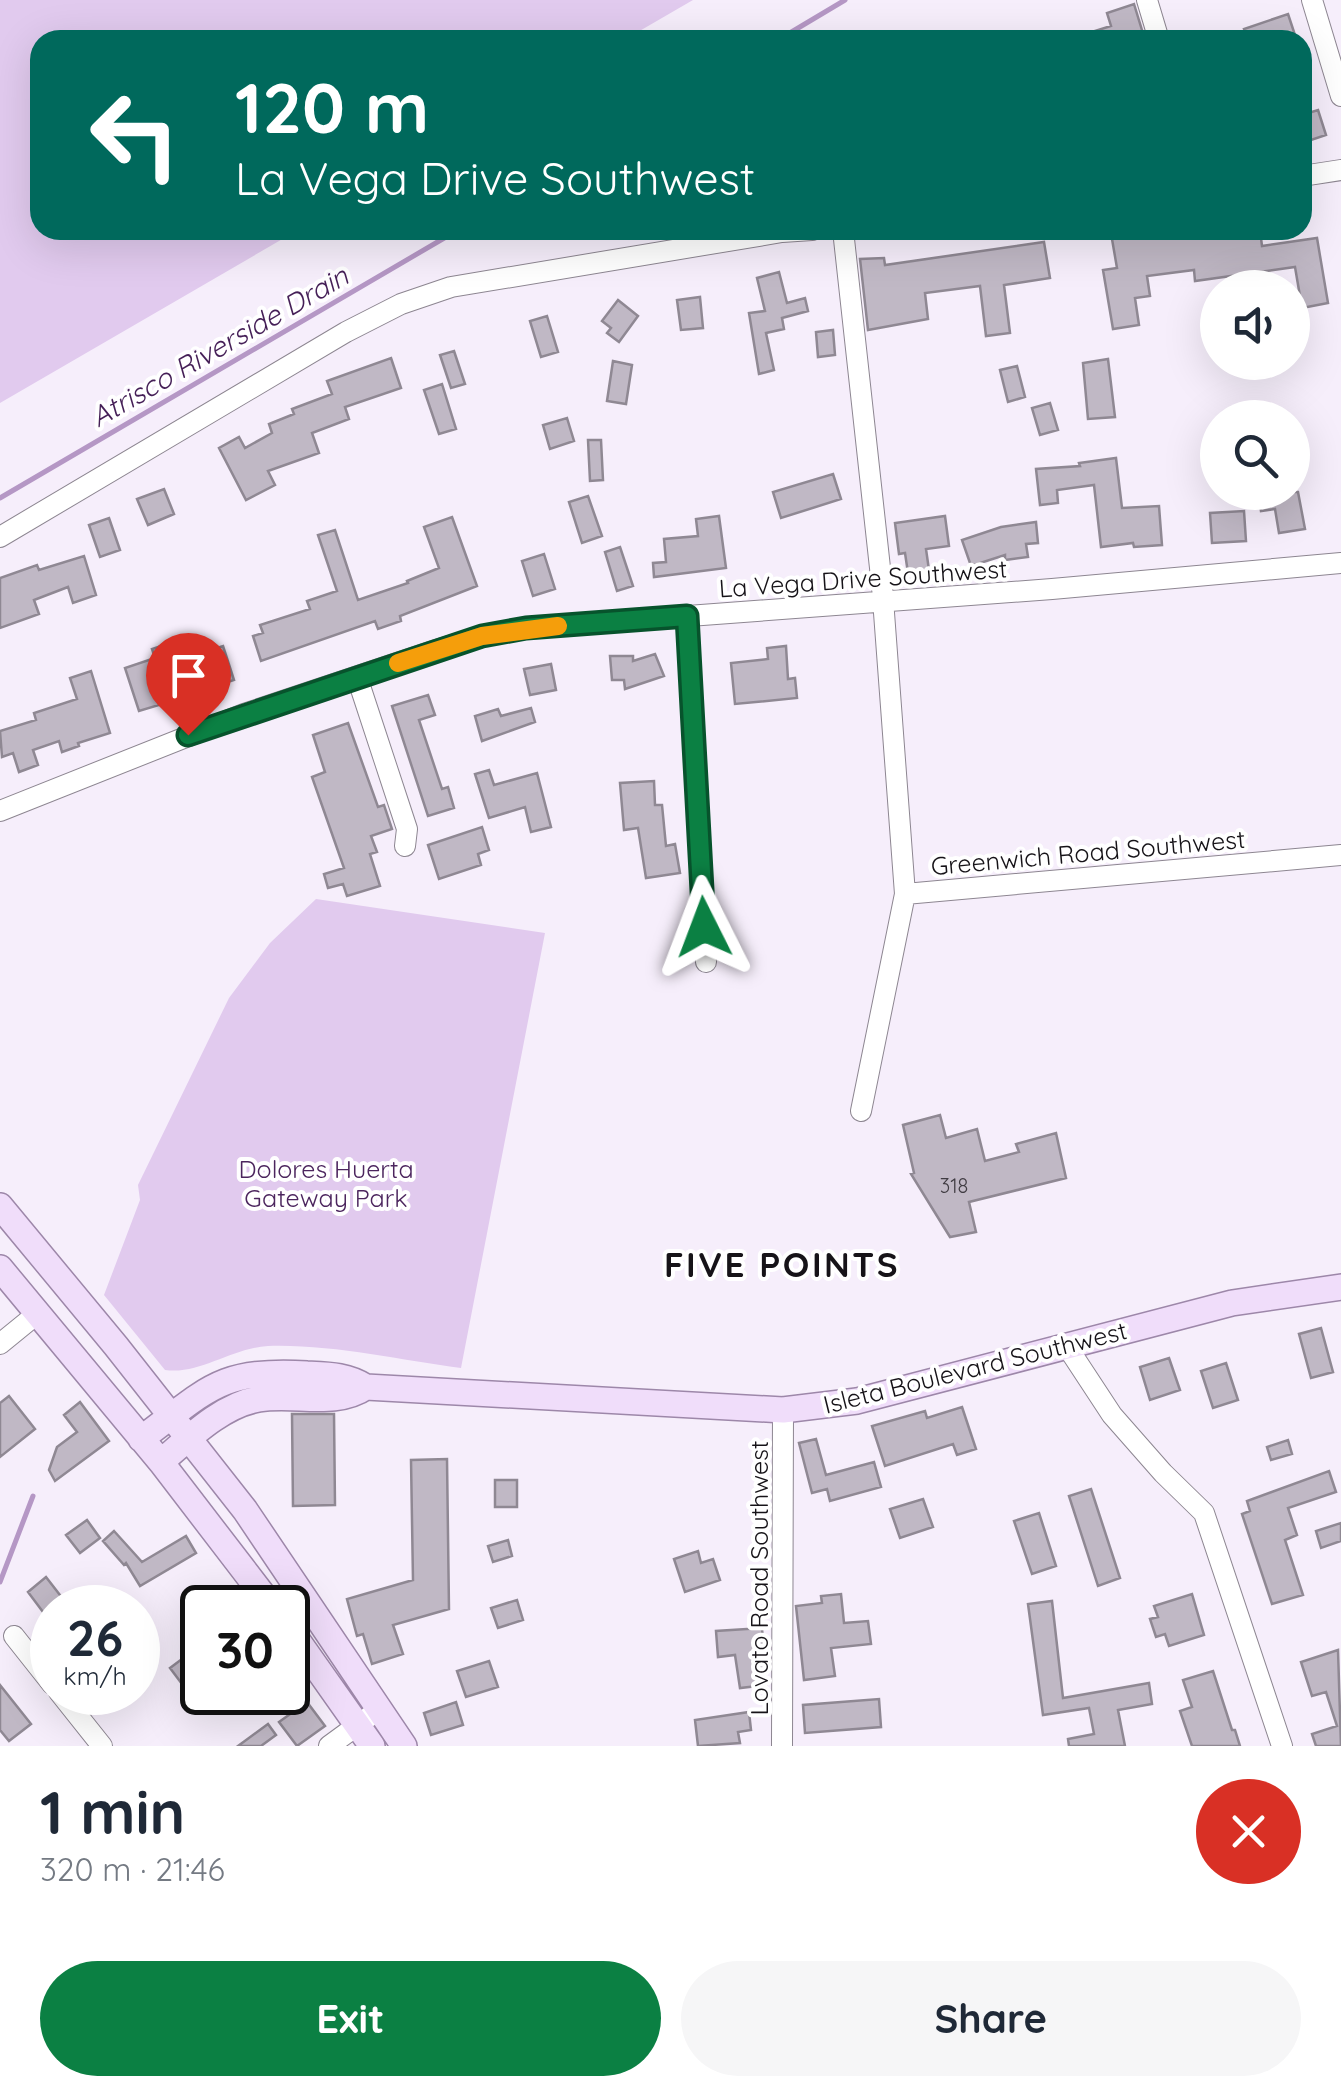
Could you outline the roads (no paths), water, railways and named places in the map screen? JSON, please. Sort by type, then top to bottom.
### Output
[{"type":"main road","points":[[0,1206],[190,1438],[258,1528],[404,1746]]},
{"type":"main road","points":[[0,1268],[161,1462],[255,1585]]},
{"type":"main road","name":"Isleta Boulevard Southwest","points":[[141,1439],[218,1384],[257,1372],[349,1376],[366,1386],[783,1410],[858,1400],[1232,1304],[1341,1287]]},
{"type":"main road","name":"Isleta Boulevard Southwest","points":[[161,1462],[244,1402],[272,1397],[350,1398],[366,1386]]},
{"type":"main road","points":[[310,1658],[365,1735]]},
{"type":"street","points":[[1147,0],[1156,30]]},
{"type":"street","points":[[1312,0],[1341,96]]},
{"type":"street","points":[[1312,174],[1341,170]]},
{"type":"street","points":[[0,537],[346,332],[401,304],[451,288],[735,240]]},
{"type":"street","name":"Greenwich Road Southwest","points":[[844,240],[883,601],[905,894],[1341,855]]},
{"type":"street","name":"La Vega Drive Southwest","points":[[0,811],[188,735],[482,636],[526,628],[1341,563]]},
{"type":"street","points":[[687,616],[706,962]]},
{"type":"street","points":[[357,678],[407,829],[405,846]]},
{"type":"street","points":[[860,1111],[905,894]]},
{"type":"street","points":[[0,1344],[38,1313]]},
{"type":"street","points":[[1066,1345],[1112,1415],[1204,1514],[1282,1746]]},
{"type":"street","name":"Lovato Road Southwest","points":[[782,1746],[783,1410]]},
{"type":"street","points":[[14,1636],[30,1656]]},
{"type":"street","points":[[330,1746],[365,1735],[380,1710]]},
{"type":"street","points":[[77,1715],[102,1746]]},
{"type":"waterway","name":"Atrisco Riverside Drain","points":[[795,30],[845,0]]},
{"type":"waterway","name":"Atrisco Riverside Drain","points":[[0,498],[441,240]]},
{"type":"waterway","points":[[0,1582],[33,1496]]},
{"type":"district","name":"FIVE POINTS","points":[[782,1264]]},
{"type":"park label","name":"Dolores Huerta Gateway Park","points":[[326,1182]]}]
